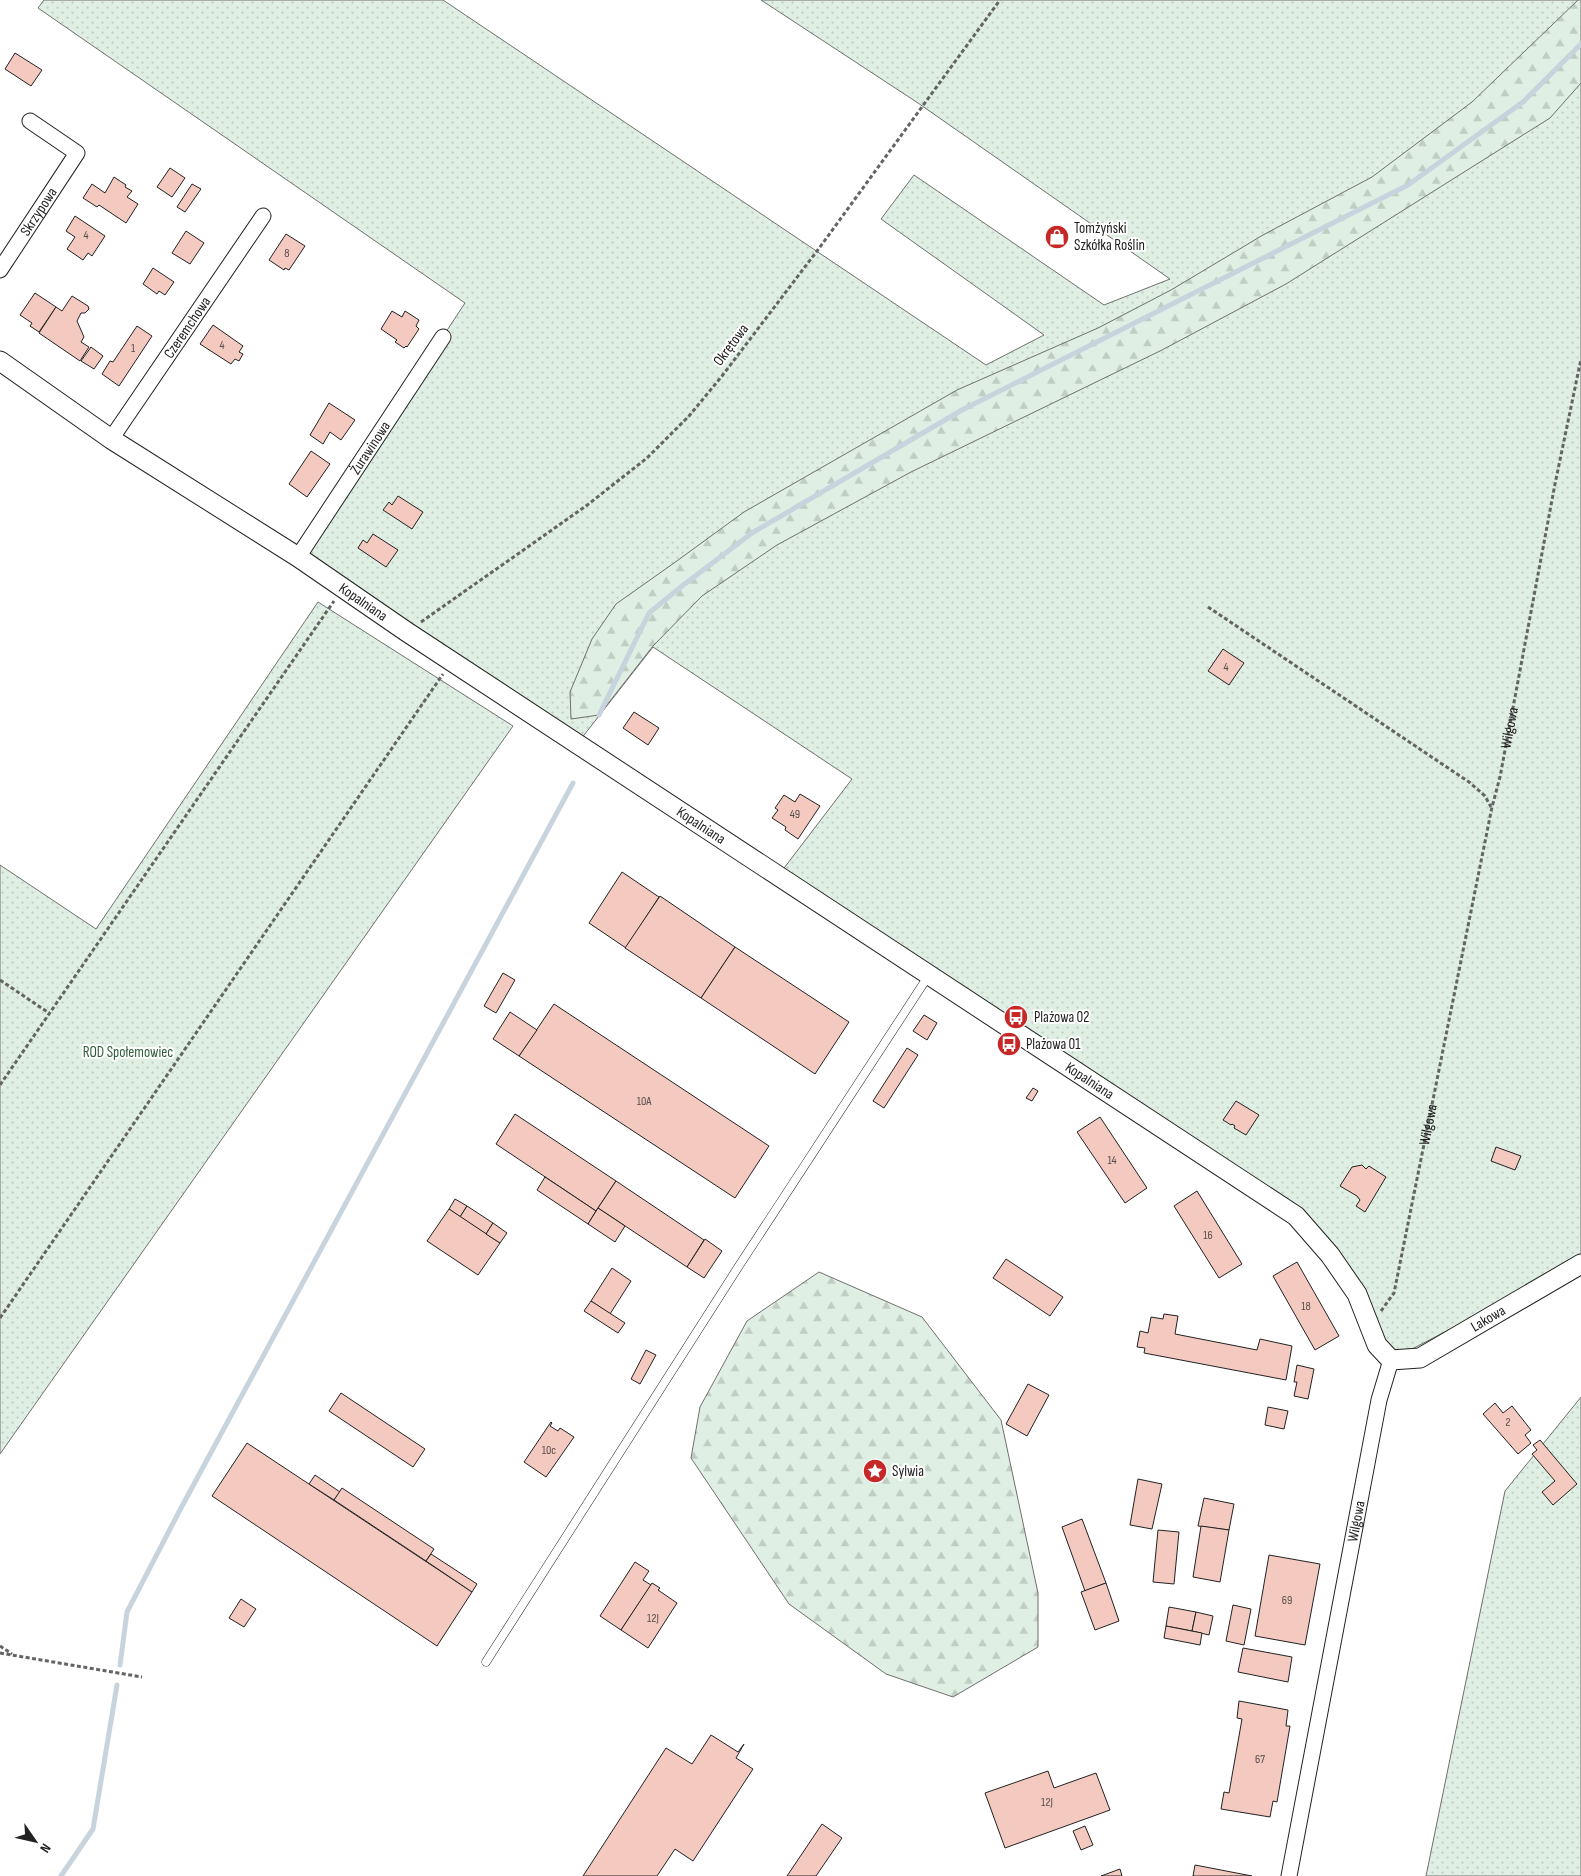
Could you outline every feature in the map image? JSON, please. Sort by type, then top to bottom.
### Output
[{"type":"street","name":"Skrzypowa","points":[[0,270],[77,153],[30,121]]},
{"type":"street","name":"Czeremchowa","points":[[111,439],[263,216]]},
{"type":"street","name":"Żurawinowa","points":[[298,557],[443,337]]},
{"type":"street","name":"Kopalniana","points":[[0,361],[111,439],[298,557],[452,662],[1296,1216],[1330,1255],[1357,1294],[1369,1322]]},
{"type":"street","name":"Lakowa","points":[[1392,1360],[1420,1358],[1581,1264]]},
{"type":"street","points":[[1369,1322],[1377,1345],[1392,1360]]},
{"type":"street","name":"Wilgowa","points":[[1289,1876],[1377,1409],[1392,1360]]},
{"type":"lane","points":[[486,1662],[735,1272],[929,975]]},
{"type":"path","name":"Okrętowa","points":[[407,632],[586,506],[647,458],[689,416],[817,251],[1000,0]]},
{"type":"path","name":"Wilgowa","points":[[1369,1322],[1384,1308],[1394,1293],[1492,807],[1500,777],[1553,493],[1581,359]]},
{"type":"path","points":[[0,1085],[342,588]]},
{"type":"path","points":[[1208,607],[1469,782],[1485,796],[1492,807]]},
{"type":"path","points":[[0,1318],[452,662]]},
{"type":"path","points":[[0,980],[49,1013]]},
{"type":"path","points":[[0,1646],[14,1655]]},
{"type":"path","points":[[0,1653],[142,1677]]},
{"type":"green space","points":[[44,0],[443,0],[986,365],[1044,335],[881,219],[914,175],[1104,305],[1170,279],[918,103],[761,0],[1581,0],[1581,1261],[1391,1360],[1369,1322],[1296,1216],[778,876],[852,779],[653,647],[577,744],[298,557],[465,303],[38,8]]},
{"type":"green space","points":[[1578,0],[1581,0],[1581,83],[1550,118],[1286,284],[1162,350],[911,472],[777,545],[702,596],[653,646],[599,715],[571,719],[570,692],[592,639],[616,604],[744,512],[957,390],[1098,328],[1171,290],[1263,235],[1372,177],[1472,102]]},
{"type":"green space","name":"ROD Społemowiec","points":[[318,602],[513,726],[0,1454],[0,865],[96,929]]},
{"type":"green space","points":[[819,1272],[922,1317],[1001,1420],[1038,1593],[1038,1647],[953,1697],[886,1674],[789,1604],[691,1458],[700,1407],[747,1321]]},
{"type":"green space","points":[[1581,1397],[1581,1876],[1426,1876],[1505,1491]]},
{"type":"building","points":[[15,53],[42,70],[31,86],[5,69]]},
{"type":"building","points":[[170,168],[185,178],[172,197],[157,187]]},
{"type":"building","points":[[114,177],[132,191],[127,197],[138,204],[126,223],[99,205],[97,207],[83,198],[92,184],[105,193]]},
{"type":"building","points":[[192,184],[201,189],[185,212],[177,207]]},
{"type":"building","points":[[75,216],[105,236],[92,256],[88,253],[83,260],[67,249],[75,237],[66,231]]},
{"type":"building","points":[[186,231],[204,243],[190,264],[172,253]]},
{"type":"building","points":[[286,234],[305,246],[289,270],[285,268],[284,270],[269,260]]},
{"type":"building","points":[[153,268],[174,282],[165,295],[159,291],[157,294],[143,284]]},
{"type":"building","points":[[35,293],[56,307],[39,332],[30,326],[32,323],[20,315]]},
{"type":"building","points":[[72,296],[88,306],[89,309],[85,313],[81,313],[77,321],[84,337],[81,342],[89,347],[80,361],[39,333],[56,307],[62,311]]},
{"type":"building","points":[[392,311],[402,317],[405,311],[419,320],[416,326],[419,329],[407,347],[404,348],[395,342],[397,340],[381,329]]},
{"type":"building","points":[[213,325],[243,346],[239,352],[243,354],[239,361],[235,359],[231,364],[200,344]]},
{"type":"building","points":[[137,326],[152,336],[119,386],[102,374],[110,361],[113,362]]},
{"type":"building","points":[[91,347],[103,356],[94,369],[81,361]]},
{"type":"building","points":[[329,403],[355,420],[341,440],[330,432],[323,444],[310,435]]},
{"type":"building","points":[[311,451],[330,464],[307,497],[289,484]]},
{"type":"building","points":[[398,496],[423,512],[412,529],[383,510],[389,502],[392,505]]},
{"type":"building","points":[[373,534],[398,550],[386,567],[358,548],[363,540],[367,543]]},
{"type":"building","points":[[1223,649],[1244,663],[1229,685],[1208,671]]},
{"type":"building","points":[[634,712],[659,728],[648,745],[623,728]]},
{"type":"building","points":[[800,794],[820,806],[798,839],[785,830],[786,827],[772,818],[778,810],[775,808],[784,795],[795,802]]},
{"type":"building","points":[[622,872],[659,897],[626,948],[589,923]]},
{"type":"building","points":[[660,896],[735,947],[701,998],[625,948]]},
{"type":"building","points":[[735,947],[849,1022],[815,1074],[701,998]]},
{"type":"building","points":[[503,973],[515,980],[496,1013],[484,1006]]},
{"type":"building","points":[[554,1004],[769,1146],[735,1198],[519,1056]]},
{"type":"building","points":[[510,1012],[537,1030],[519,1056],[493,1039]]},
{"type":"building","points":[[924,1015],[937,1023],[927,1040],[913,1031]]},
{"type":"building","points":[[907,1048],[918,1055],[884,1108],[873,1101]]},
{"type":"building","points":[[1033,1088],[1038,1091],[1032,1101],[1026,1098]]},
{"type":"building","points":[[1236,1101],[1259,1115],[1246,1135],[1234,1128],[1235,1126],[1232,1124],[1223,1120]]},
{"type":"building","points":[[515,1114],[616,1181],[596,1211],[496,1144]]},
{"type":"building","points":[[1100,1117],[1147,1188],[1125,1203],[1077,1132]]},
{"type":"building","points":[[1496,1147],[1521,1156],[1515,1170],[1491,1161]]},
{"type":"building","points":[[1362,1165],[1366,1169],[1369,1166],[1386,1177],[1365,1212],[1356,1206],[1360,1200],[1357,1196],[1340,1186],[1352,1167]]},
{"type":"building","points":[[545,1177],[596,1211],[588,1224],[537,1190]]},
{"type":"building","points":[[616,1181],[704,1240],[687,1267],[598,1208]]},
{"type":"building","points":[[1197,1191],[1242,1264],[1219,1278],[1174,1206]]},
{"type":"building","points":[[455,1199],[467,1206],[460,1217],[449,1209]]},
{"type":"building","points":[[467,1206],[493,1223],[486,1234],[460,1217]]},
{"type":"building","points":[[598,1208],[625,1226],[615,1242],[588,1224]]},
{"type":"building","points":[[449,1209],[500,1243],[478,1275],[427,1241]]},
{"type":"building","points":[[493,1223],[507,1233],[500,1243],[486,1234]]},
{"type":"building","points":[[705,1239],[722,1251],[704,1278],[687,1267]]},
{"type":"building","points":[[1006,1259],[1063,1297],[1050,1316],[993,1278]]},
{"type":"building","points":[[1297,1262],[1339,1336],[1315,1350],[1273,1276]]},
{"type":"building","points":[[612,1268],[631,1281],[610,1314],[591,1301]]},
{"type":"building","points":[[591,1301],[625,1323],[618,1333],[584,1311]]},
{"type":"building","points":[[1164,1314],[1178,1316],[1175,1334],[1257,1350],[1260,1339],[1292,1346],[1286,1380],[1144,1353],[1145,1348],[1137,1347],[1140,1331],[1148,1333],[1151,1317],[1163,1319]]},
{"type":"building","points":[[646,1350],[656,1355],[640,1384],[631,1379]]},
{"type":"building","points":[[1297,1365],[1314,1369],[1308,1399],[1294,1396],[1297,1382],[1294,1382]]},
{"type":"building","points":[[1028,1384],[1049,1395],[1027,1436],[1006,1424]]},
{"type":"building","points":[[341,1393],[425,1449],[413,1467],[329,1411]]},
{"type":"building","points":[[1495,1403],[1503,1413],[1512,1406],[1531,1430],[1525,1435],[1531,1443],[1518,1454],[1483,1414]]},
{"type":"building","points":[[1268,1407],[1288,1411],[1284,1429],[1265,1425]]},
{"type":"building","points":[[551,1422],[550,1426],[558,1431],[560,1428],[574,1437],[546,1477],[524,1462]]},
{"type":"building","points":[[1540,1440],[1577,1484],[1553,1505],[1542,1492],[1555,1481],[1532,1454],[1537,1450],[1533,1445]]},
{"type":"building","points":[[247,1443],[472,1592],[437,1646],[212,1496]]},
{"type":"building","points":[[315,1475],[340,1492],[334,1500],[309,1484]]},
{"type":"building","points":[[1138,1479],[1162,1484],[1152,1529],[1130,1525]]},
{"type":"building","points":[[342,1488],[434,1549],[426,1561],[334,1500]]},
{"type":"building","points":[[1204,1498],[1234,1504],[1229,1530],[1198,1526]]},
{"type":"building","points":[[1082,1519],[1106,1583],[1085,1591],[1062,1527]]},
{"type":"building","points":[[1201,1526],[1229,1530],[1220,1582],[1193,1577]]},
{"type":"building","points":[[1158,1530],[1179,1532],[1174,1584],[1153,1582]]},
{"type":"building","points":[[431,1554],[477,1584],[472,1592],[426,1561]]},
{"type":"building","points":[[1269,1555],[1320,1564],[1305,1645],[1255,1636]]},
{"type":"building","points":[[635,1562],[649,1571],[643,1580],[651,1585],[621,1630],[600,1616]]},
{"type":"building","points":[[652,1583],[660,1588],[658,1590],[677,1603],[648,1648],[621,1630]]},
{"type":"building","points":[[1106,1583],[1119,1621],[1095,1630],[1081,1592]]},
{"type":"building","points":[[241,1599],[256,1609],[244,1627],[229,1618]]},
{"type":"building","points":[[1233,1605],[1251,1609],[1244,1645],[1226,1641]]},
{"type":"building","points":[[1169,1607],[1196,1612],[1192,1631],[1166,1626]]},
{"type":"building","points":[[1196,1612],[1213,1616],[1209,1635],[1192,1631]]},
{"type":"building","points":[[1166,1626],[1202,1633],[1200,1645],[1164,1638]]},
{"type":"building","points":[[1243,1648],[1292,1657],[1288,1682],[1238,1672]]},
{"type":"building","points":[[1239,1701],[1288,1710],[1286,1726],[1290,1726],[1277,1802],[1273,1801],[1270,1817],[1221,1809],[1224,1792],[1229,1793],[1242,1719],[1237,1718]]},
{"type":"building","points":[[711,1735],[738,1752],[744,1744],[736,1758],[753,1769],[693,1861],[675,1849],[657,1876],[583,1876],[666,1748],[692,1764]]},
{"type":"building","points":[[1048,1771],[1054,1788],[1096,1773],[1110,1810],[1005,1848],[985,1793]]},
{"type":"building","points":[[822,1824],[842,1838],[816,1876],[787,1876]]},
{"type":"building","points":[[1085,1826],[1093,1845],[1081,1850],[1073,1831]]},
{"type":"building","points":[[1195,1865],[1252,1876],[1193,1876]]},
{"type":"building","points":[[1120,1869],[1122,1876],[1101,1876]]},
{"type":"waterway","points":[[599,715],[649,613],[752,533],[962,410],[1408,185],[1523,102],[1581,44]]},
{"type":"waterway","points":[[120,1665],[127,1612],[181,1508],[573,783]]},
{"type":"waterway","points":[[61,1876],[93,1829],[117,1685]]},
{"type":"place","name":"Tomżyński Szkółka Roślin","points":[[1057,237]]},
{"type":"place","name":"Plażowa 02","points":[[1016,1017]]},
{"type":"place","name":"Plażowa 01","points":[[1009,1044]]},
{"type":"place","name":"Sylwia","points":[[875,1471]]}]
